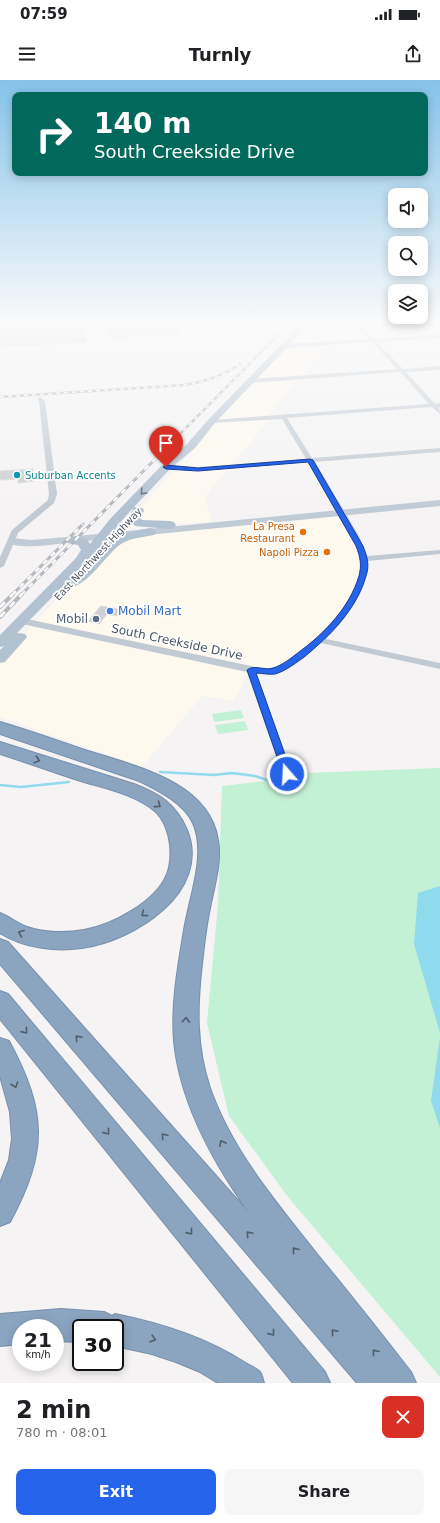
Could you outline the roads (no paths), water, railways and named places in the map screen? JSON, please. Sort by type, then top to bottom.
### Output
[{"type":"highway","points":[[0,728],[146,777],[165,786],[180,797],[192,807],[202,822],[208,837],[210,852],[193,944],[186,1028],[189,1056],[197,1089],[209,1121],[229,1157],[259,1204],[400,1383]]},
{"type":"highway","points":[[0,748],[107,782],[146,797],[163,808],[172,819],[183,849],[181,869],[171,887],[157,904],[142,917],[125,925],[84,939],[61,939],[38,938],[21,935],[0,922]]},
{"type":"highway","points":[[0,948],[378,1383]]},
{"type":"highway","points":[[0,1001],[314,1383]]},
{"type":"highway","points":[[0,1049],[7,1062],[17,1090],[24,1117],[24,1152],[17,1175],[0,1212]]},
{"type":"highway","points":[[0,1330],[12,1329]]},
{"type":"highway","points":[[124,1332],[171,1344],[212,1361],[248,1383]]},
{"type":"main road","name":"East Northwest Highway","points":[[0,659],[28,622],[81,560],[111,532],[171,468],[190,453],[191,446],[211,422],[246,385]]},
{"type":"main road","name":"East Northwest Highway","points":[[0,643],[28,622],[71,584],[111,532],[138,510],[171,468]]},
{"type":"main road","points":[[138,510],[135,519],[139,523],[170,524]]},
{"type":"main road","points":[[71,584],[80,580],[114,543],[132,535],[150,532]]},
{"type":"main road","points":[[72,540],[83,542],[86,546],[87,550],[81,560]]},
{"type":"street","points":[[416,385],[437,405],[440,412]]},
{"type":"street","points":[[0,566],[15,532],[51,501],[53,494],[42,401],[40,399]]},
{"type":"street","points":[[211,422],[437,405]]},
{"type":"street","points":[[283,416],[342,512],[360,546],[364,559],[440,552]]},
{"type":"street","points":[[171,468],[198,469],[440,450]]},
{"type":"street","points":[[0,542],[33,536],[111,532],[150,532],[272,521],[342,512],[440,504]]},
{"type":"street","points":[[12,541],[31,543],[72,540],[111,532],[170,524],[264,516],[303,516]]},
{"type":"street","name":"South Creekside Drive","points":[[28,622],[251,670],[273,672],[289,664],[320,640],[341,618],[349,605],[363,575],[364,559]]},
{"type":"street","points":[[320,640],[440,666]]},
{"type":"street","points":[[251,670],[287,774]]},
{"type":"water","points":[[440,886],[440,1033],[414,944],[418,893]]},
{"type":"water","points":[[440,1037],[440,1128],[431,1101]]},
{"type":"waterway","points":[[160,772],[214,775],[232,773],[255,776],[281,785]]},
{"type":"waterway","points":[[0,785],[21,787],[69,782]]},
{"type":"railway","points":[[0,397],[186,385]]},
{"type":"railway","points":[[172,442],[229,385]]},
{"type":"railway","points":[[21,595],[173,441]]},
{"type":"railway","points":[[0,607],[83,524]]},
{"type":"railway","points":[[0,617],[22,594]]},
{"type":"place","name":"Suburban Accents","points":[[17,475]]},
{"type":"place","name":"La Presa Restaurant","points":[[303,532]]},
{"type":"place","name":"Napoli Pizza","points":[[327,552]]},
{"type":"place","name":"Mobil Mart","points":[[110,611]]},
{"type":"place","name":"Mobil","points":[[96,619]]}]
